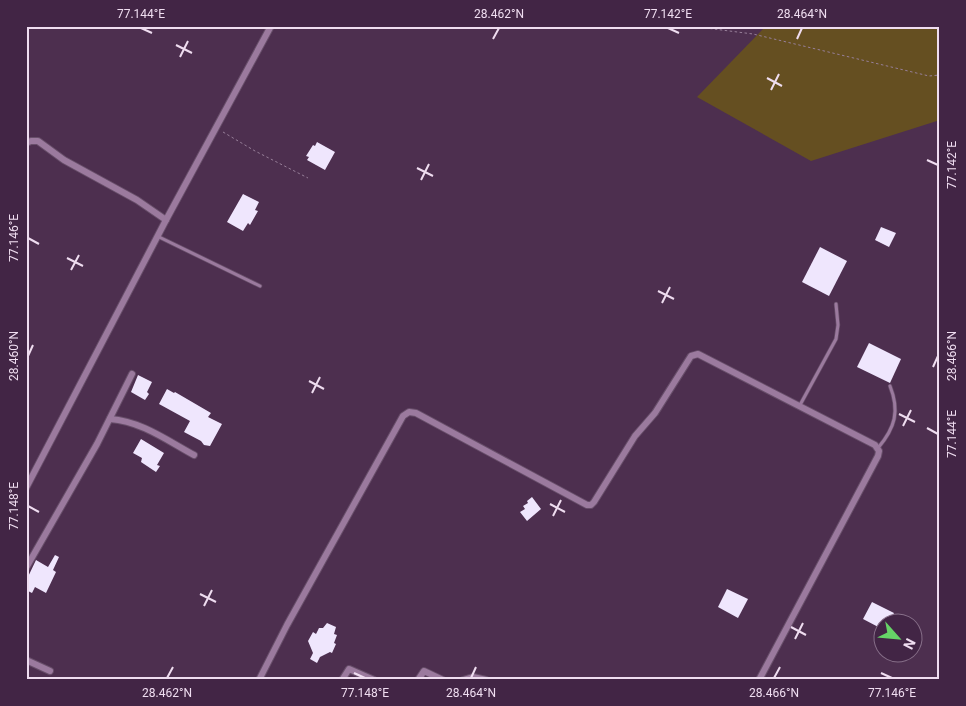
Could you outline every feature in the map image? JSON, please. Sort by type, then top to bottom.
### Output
[{"type":"street","points":[[26,488],[157,236],[271,26]]},
{"type":"street","points":[[26,143],[31,140],[38,142],[64,160],[136,200],[166,220]]},
{"type":"street","points":[[259,680],[287,625],[398,423],[408,412],[416,412],[588,505],[594,502],[635,436],[655,413],[693,354],[705,356],[878,448],[878,456],[759,680]]},
{"type":"street","points":[[26,568],[29,555],[110,419],[132,374]]},
{"type":"street","points":[[110,419],[120,420],[145,429],[194,455]]},
{"type":"street","points":[[26,660],[50,671]]},
{"type":"street","points":[[342,680],[349,668],[374,680]]},
{"type":"street","points":[[418,680],[424,671],[443,680]]},
{"type":"street","points":[[463,680],[473,677],[486,680]]},
{"type":"lane","points":[[157,236],[260,286]]},
{"type":"lane","points":[[800,405],[836,339],[838,324],[836,304]]},
{"type":"lane","points":[[878,448],[889,432],[895,417],[894,397],[890,386]]},
{"type":"path","points":[[690,26],[753,34],[928,76],[940,75]]},
{"type":"path","points":[[216,127],[255,151],[308,178]]},
{"type":"shaded area","points":[[766,26],[940,26],[940,120],[811,161],[697,97]]},
{"type":"building","points":[[317,142],[335,152],[325,170],[307,160],[309,157],[306,156]]},
{"type":"building","points":[[243,194],[259,202],[255,210],[258,211],[250,225],[248,223],[243,231],[227,222]]},
{"type":"building","points":[[881,227],[896,233],[889,247],[875,240]]},
{"type":"building","points":[[820,247],[847,261],[829,296],[802,282]]},
{"type":"building","points":[[869,343],[901,359],[890,383],[857,367]]},
{"type":"building","points":[[138,375],[152,382],[147,392],[149,394],[145,400],[131,392]]},
{"type":"building","points":[[167,389],[211,413],[208,417],[222,424],[210,446],[204,445],[201,441],[184,432],[190,421],[159,404]]},
{"type":"building","points":[[141,439],[164,453],[157,465],[160,466],[156,472],[141,462],[142,458],[133,453]]},
{"type":"building","points":[[532,497],[541,509],[527,521],[520,512],[525,509],[523,506]]},
{"type":"building","points":[[55,555],[59,557],[53,570],[56,572],[46,593],[35,587],[32,593],[26,590],[26,581],[36,560],[48,567]]},
{"type":"building","points":[[727,589],[748,599],[738,618],[718,607]]},
{"type":"building","points":[[872,602],[894,613],[874,614],[874,625],[863,619]]},
{"type":"building","points":[[327,623],[336,627],[334,634],[337,635],[334,643],[336,644],[332,653],[330,652],[320,657],[317,663],[310,659],[313,653],[308,641],[313,632],[316,634],[319,628],[323,628]]}]
